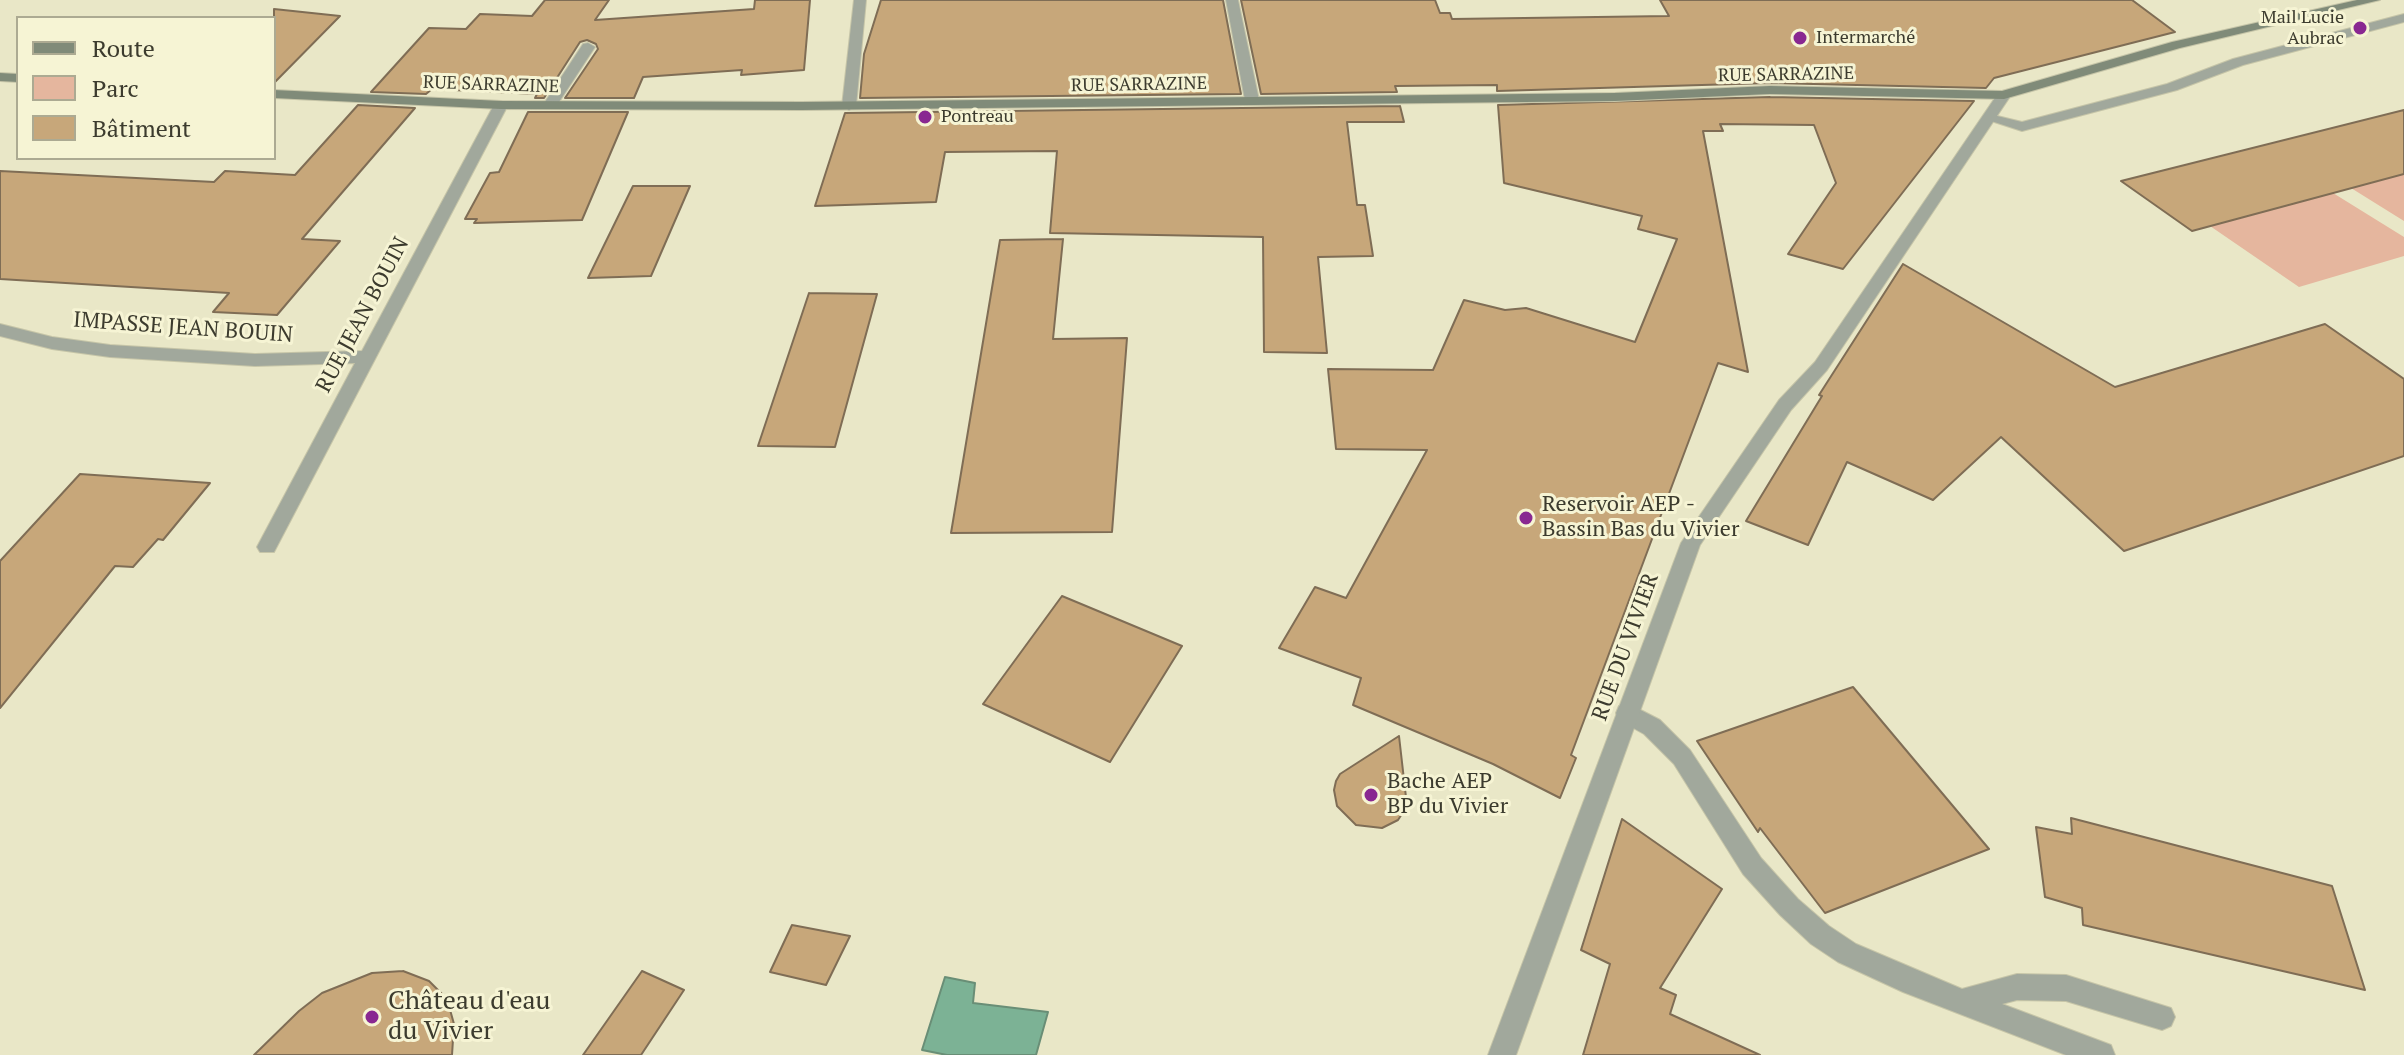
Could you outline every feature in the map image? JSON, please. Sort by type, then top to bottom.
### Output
[{"type":"main road","points":[[2004,95],[2023,87],[2177,45],[2374,0]]},
{"type":"main road","name":"RUE SARRAZINE","points":[[276,94],[501,105],[849,106],[1615,97],[1798,90],[2004,95]]},
{"type":"street","points":[[849,106],[860,0]]},
{"type":"street","points":[[1232,0],[1252,100]]},
{"type":"street","points":[[1989,118],[2022,127],[2172,87],[2238,62],[2404,18]]},
{"type":"street","points":[[550,105],[588,47]]},
{"type":"street","name":"RUE DU VIVIER","points":[[1502,1055],[1691,543],[1785,405],[1830,353],[2004,95]]},
{"type":"street","name":"RUE JEAN BOUIN","points":[[267,547],[501,105]]},
{"type":"street","name":"IMPASSE JEAN BOUIN","points":[[0,330],[52,343],[110,351],[255,360],[365,357]]},
{"type":"street","points":[[1627,713],[1652,727],[1682,757],[1752,866],[1789,907],[1820,935],[1847,953],[1912,983],[2101,1055]]},
{"type":"street","points":[[1964,1001],[2017,987],[2066,988],[2162,1017]]},
{"type":"green space","points":[[2404,174],[2404,221],[2351,188]]},
{"type":"green space","points":[[2333,193],[2404,237],[2404,256],[2299,287],[2210,226]]},
{"type":"shaded area","points":[[945,977],[975,983],[973,1003],[1048,1012],[1036,1055],[947,1055],[922,1050]]},
{"type":"building","points":[[545,0],[609,0],[595,20],[754,9],[755,0],[810,0],[804,70],[741,75],[742,70],[643,77],[634,98],[565,98],[598,49],[596,44],[587,40],[580,42],[544,98],[535,98],[537,94],[432,89],[426,94],[371,92],[429,28],[466,29],[480,14],[532,16]]},
{"type":"building","points":[[881,0],[1223,0],[1241,94],[860,98],[864,54]]},
{"type":"building","points":[[1241,0],[1435,0],[1440,13],[1450,13],[1452,19],[1669,16],[1660,0],[2132,0],[2175,32],[1994,78],[1986,88],[1770,83],[1497,91],[1497,85],[1395,86],[1397,92],[1261,94]]},
{"type":"building","points":[[274,9],[340,16],[276,81]]},
{"type":"building","name":"Reservoir AEP - Bassin Bas du Vivier","points":[[1770,97],[1974,101],[1843,269],[1788,254],[1836,183],[1814,125],[1720,124],[1723,131],[1703,131],[1748,372],[1718,363],[1571,755],[1576,758],[1560,798],[1493,764],[1353,705],[1361,678],[1279,648],[1315,587],[1346,598],[1427,450],[1336,449],[1328,369],[1433,370],[1464,300],[1505,310],[1526,308],[1635,342],[1677,239],[1638,229],[1642,216],[1504,183],[1498,105]]},
{"type":"building","points":[[358,105],[415,108],[302,239],[340,241],[277,315],[213,312],[229,293],[0,279],[0,171],[214,182],[225,171],[295,175]]},
{"type":"building","points":[[1400,106],[1404,122],[1347,122],[1357,205],[1365,205],[1373,256],[1318,257],[1327,353],[1264,352],[1263,237],[1050,233],[1057,151],[945,152],[936,202],[815,206],[845,113]]},
{"type":"building","points":[[2404,110],[2404,174],[2192,231],[2121,181]]},
{"type":"building","points":[[528,112],[628,112],[582,220],[474,223],[477,219],[465,219],[490,173],[499,172]]},
{"type":"building","points":[[633,186],[690,186],[651,276],[588,278]]},
{"type":"building","points":[[1063,239],[1053,339],[1127,338],[1112,532],[951,533],[1000,240]]},
{"type":"building","points":[[1903,264],[2115,387],[2325,324],[2404,379],[2404,456],[2124,551],[2001,437],[1933,500],[1847,462],[1808,545],[1746,521],[1822,396],[1819,395]]},
{"type":"building","points":[[809,293],[877,294],[835,447],[758,446]]},
{"type":"building","points":[[80,474],[210,483],[163,540],[158,539],[133,567],[115,566],[0,708],[0,561]]},
{"type":"building","points":[[1062,596],[1182,646],[1110,762],[983,704]]},
{"type":"building","points":[[1853,687],[1989,849],[1825,913],[1760,828],[1758,832],[1697,741]]},
{"type":"building","name":"Bache AEP BP du Vivier","points":[[1399,736],[1407,806],[1398,820],[1382,828],[1356,825],[1337,806],[1336,781],[1340,774]]},
{"type":"building","points":[[2071,818],[2332,886],[2365,990],[2083,925],[2082,908],[2045,897],[2036,827],[2072,834]]},
{"type":"building","points":[[1622,819],[1722,889],[1660,988],[1676,995],[1670,1014],[1760,1055],[1583,1055],[1610,964],[1581,950]]},
{"type":"building","points":[[792,925],[850,936],[826,985],[770,972]]},
{"type":"building","name":"Château d'eau du Vivier","points":[[403,971],[429,981],[447,999],[454,1024],[452,1055],[254,1055],[322,993],[372,973]]},
{"type":"building","points":[[642,971],[684,990],[641,1055],[583,1055]]},
{"type":"place","name":"Mail Lucie Aubrac","points":[[2360,28]]},
{"type":"place","name":"Intermarché","points":[[1800,38]]},
{"type":"place","name":"Pontreau","points":[[925,117]]},
{"type":"place","name":"Reservoir AEP - Bassin Bas du Vivier","points":[[1526,518]]},
{"type":"place","name":"Bache AEP BP du Vivier","points":[[1371,795]]},
{"type":"place","name":"Château d'eau du Vivier","points":[[372,1017]]}]
